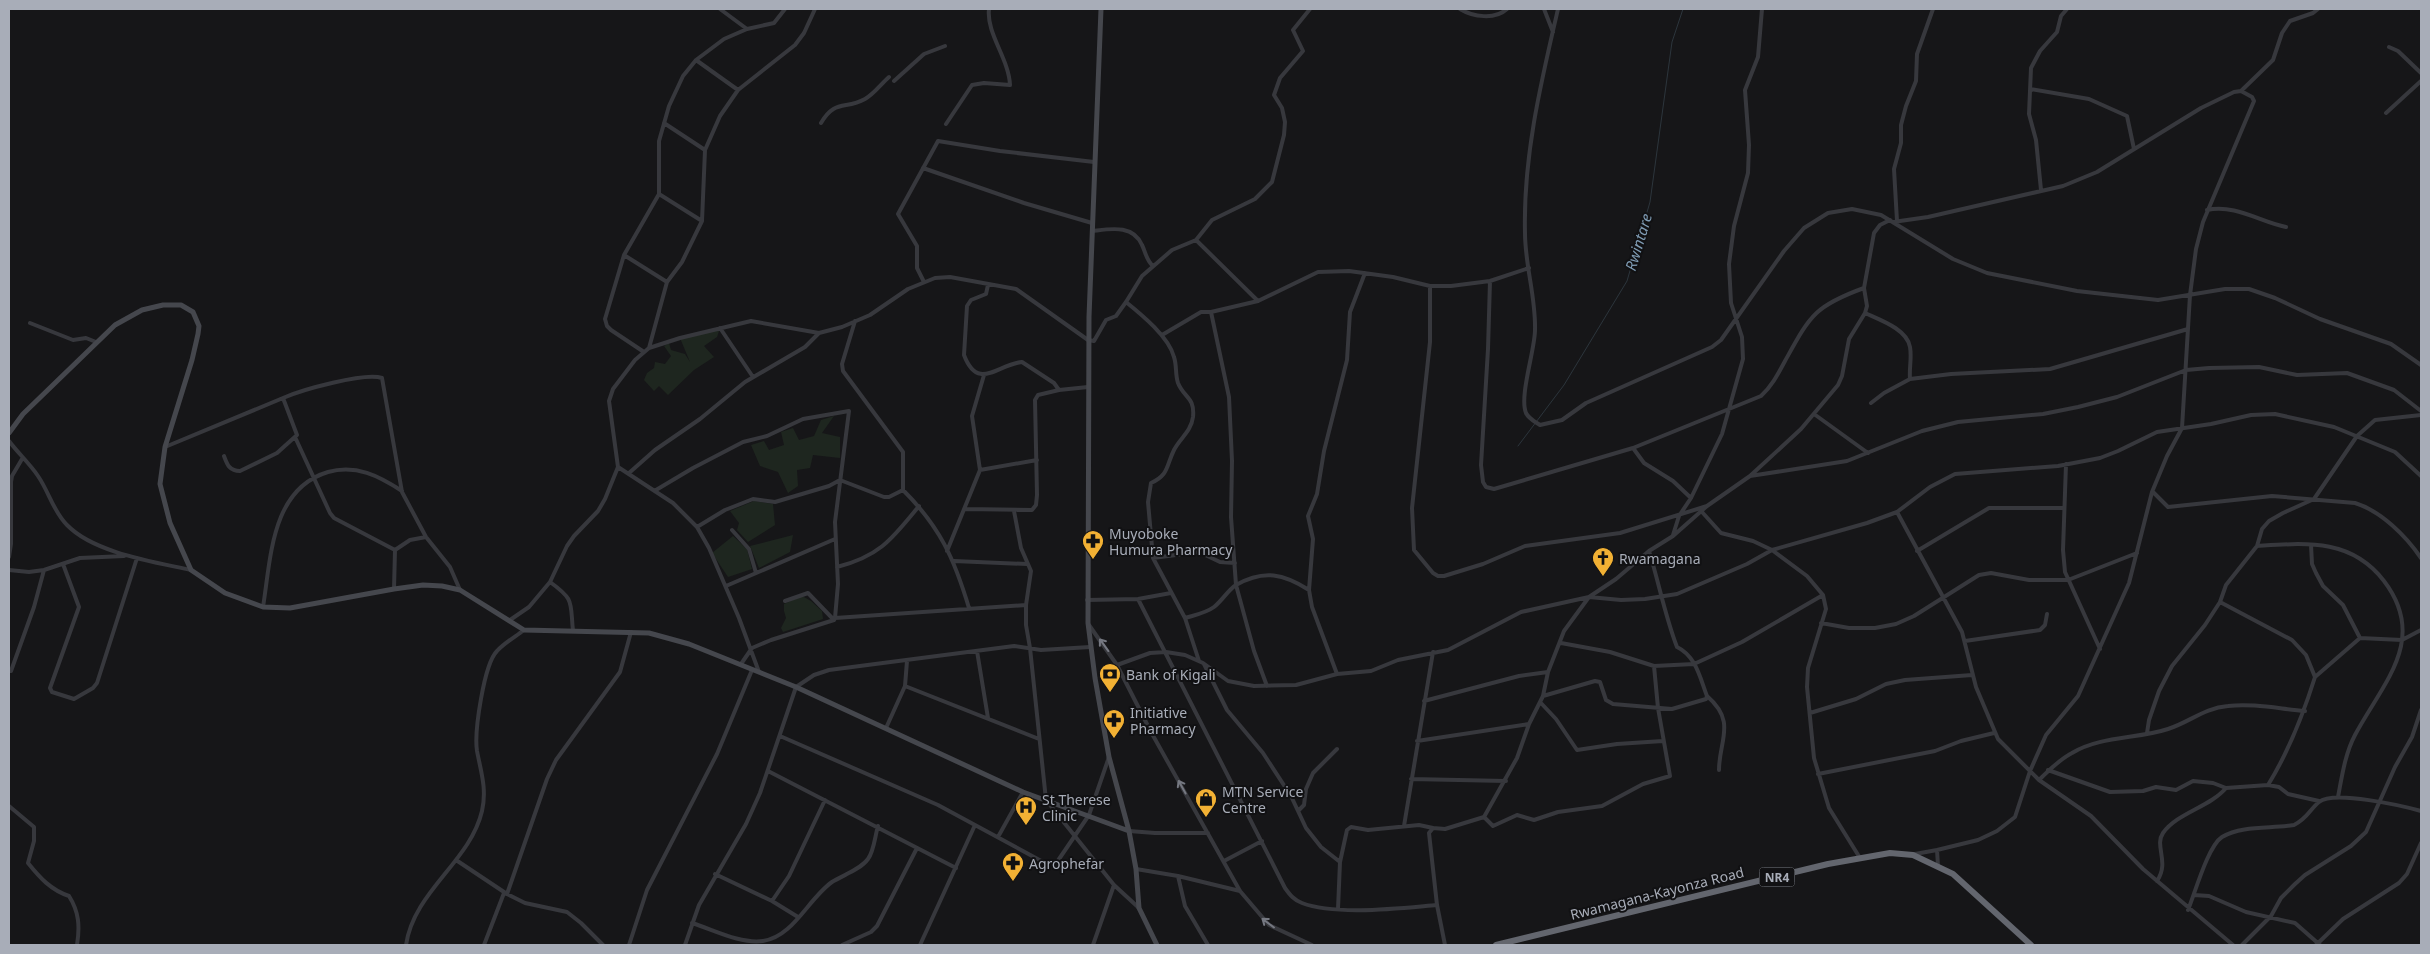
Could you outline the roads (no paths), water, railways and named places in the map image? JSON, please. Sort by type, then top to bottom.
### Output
[{"type":"highway","name":"Rwamagana-Kayonza Road","points":[[1496,945],[1860,858],[1890,853],[1913,855],[1953,874],[2031,945]]},
{"type":"street","points":[[720,9],[747,29]]},
{"type":"street","points":[[644,352],[611,330],[606,323],[624,255],[660,194],[659,141],[669,106],[683,76],[696,60],[724,38],[747,29],[774,23],[785,9]]},
{"type":"street","points":[[649,348],[667,282],[682,262],[702,221],[705,150],[720,116],[738,90],[795,45],[804,33],[816,9]]},
{"type":"street","points":[[946,124],[972,85],[984,83],[1010,85],[1008,72],[989,22],[989,9]]},
{"type":"street","points":[[1088,532],[1088,387],[1090,362],[1088,340],[1100,9]]},
{"type":"street","points":[[510,620],[529,607],[550,582],[574,536],[598,512],[618,467],[609,402],[613,389],[649,348],[678,338],[751,321],[819,333],[842,328],[870,315],[908,289],[924,282],[950,277],[1016,289],[1088,340],[1094,341],[1106,320],[1116,316],[1136,284],[1154,266],[1172,250],[1196,240],[1212,220],[1255,199],[1272,182],[1284,135],[1285,122],[1282,108],[1274,95],[1275,86],[1303,51],[1294,30],[1310,9]]},
{"type":"street","points":[[1460,9],[1480,16],[1492,16],[1507,9]]},
{"type":"street","points":[[1544,9],[1553,32]]},
{"type":"street","points":[[1558,9],[1535,109],[1526,180],[1524,232],[1535,305],[1535,333],[1525,396],[1526,412],[1530,419],[1540,425],[1562,420],[1586,403],[1712,347],[1721,340],[1784,251],[1811,224],[1828,214],[1852,209],[1868,211],[1893,221],[1953,259],[1987,273],[2077,291],[2158,300],[2225,289],[2249,289],[2275,298],[2320,319],[2391,344],[2421,365]]},
{"type":"street","points":[[1673,536],[1678,516],[1691,498],[1722,434],[1743,358],[1742,337],[1735,321],[1729,280],[1730,257],[1734,226],[1748,173],[1745,90],[1758,57],[1762,9]]},
{"type":"street","points":[[1893,221],[1894,169],[1901,143],[1901,126],[1906,106],[1916,81],[1917,54],[1933,9]]},
{"type":"street","points":[[2042,190],[2036,140],[2030,122],[2031,68],[2034,59],[2057,32],[2062,16],[2067,9]]},
{"type":"street","points":[[1430,286],[1430,342],[1412,508],[1414,550],[1433,573],[1438,576],[1444,576],[1483,564],[1524,546],[1620,533],[1678,516],[1706,506],[1750,476],[1784,446],[1838,385],[1842,376],[1849,339],[1865,313],[1867,306],[1864,288],[1874,232],[1880,225],[1893,221],[1928,217],[2063,186],[2090,176],[2202,108],[2240,91],[2274,60],[2282,33],[2290,22],[2313,14],[2318,9]]},
{"type":"street","points":[[894,81],[924,54],[945,46]]},
{"type":"street","points":[[2389,46],[2398,51],[2421,73]]},
{"type":"street","points":[[696,60],[738,90]]},
{"type":"street","points":[[821,123],[830,110],[865,98],[889,77]]},
{"type":"street","points":[[2386,113],[2421,81]]},
{"type":"street","points":[[2030,89],[2089,99],[2127,116],[2134,149]]},
{"type":"street","points":[[1913,855],[1978,840],[2008,824],[2015,817],[2030,771],[2046,735],[2078,696],[2129,583],[2152,492],[2167,456],[2182,428],[2190,295],[2196,249],[2203,222],[2254,102],[2252,97],[2240,91]]},
{"type":"street","points":[[664,123],[705,150]]},
{"type":"street","points":[[924,282],[917,268],[917,246],[898,214],[938,141],[1000,151],[1094,162]]},
{"type":"street","points":[[924,168],[1024,203],[1092,223]]},
{"type":"street","points":[[660,194],[702,221]]},
{"type":"street","points":[[2202,218],[2208,210],[2223,209],[2248,214],[2271,224],[2286,227]]},
{"type":"street","points":[[1092,231],[1114,228],[1130,231],[1139,239],[1147,259],[1154,266]]},
{"type":"street","points":[[1196,240],[1258,300]]},
{"type":"street","points":[[624,255],[667,282]]},
{"type":"street","points":[[1162,335],[1201,312],[1211,312],[1258,300],[1318,272],[1349,271],[1365,273],[1430,286],[1466,285],[1490,281],[1529,268]]},
{"type":"street","points":[[1090,272],[1087,600],[1090,647],[1109,757],[1136,869],[1140,908],[1157,945]]},
{"type":"street","points":[[1337,674],[1315,619],[1309,590],[1313,538],[1308,516],[1317,494],[1324,451],[1347,360],[1350,312],[1365,273]]},
{"type":"street","points":[[1490,281],[1481,465],[1483,482],[1486,487],[1501,488],[1633,448],[1761,396],[1768,390],[1811,316],[1834,299],[1864,288]]},
{"type":"street","points":[[988,285],[986,294],[971,300],[965,316],[964,355],[972,369],[989,376],[1014,363],[1022,362],[1054,383],[1059,390]]},
{"type":"street","points":[[1126,302],[1147,319],[1156,331],[1162,335],[1174,355],[1178,383],[1192,402],[1193,416],[1188,432],[1178,443],[1162,478],[1151,483],[1148,502],[1153,558],[1185,618],[1201,662],[1227,710],[1263,752],[1298,810],[1306,828],[1340,862]]},
{"type":"street","points":[[9,433],[23,414],[115,325],[142,310],[173,304],[192,312],[199,326],[198,334],[192,360],[165,447],[160,484],[170,523],[192,570]]},
{"type":"street","points":[[1211,312],[1229,398],[1232,461],[1231,517],[1236,585],[1254,652],[1267,686]]},
{"type":"street","points":[[1865,313],[1889,325],[1907,338],[1910,346],[1910,379]]},
{"type":"street","points":[[855,321],[842,364],[843,371],[903,452],[903,490],[919,506],[948,551],[954,562],[969,608]]},
{"type":"street","points":[[30,323],[73,340],[86,338],[96,342]]},
{"type":"street","points":[[720,328],[753,377]]},
{"type":"street","points":[[1871,403],[1884,393],[1910,379],[1951,374],[2050,370],[2188,329]]},
{"type":"street","points":[[629,473],[654,450],[753,377],[806,347],[819,333]]},
{"type":"street","points":[[1750,476],[1834,464],[1868,453],[1922,431],[1958,422],[2043,414],[2078,407],[2117,397],[2186,370],[2258,367],[2297,375],[2347,374],[2394,390],[2421,411]]},
{"type":"street","points":[[948,551],[980,470],[972,416],[984,375]]},
{"type":"street","points":[[165,447],[283,398],[322,385],[381,377],[402,492],[426,537],[450,567],[460,590]]},
{"type":"street","points":[[964,509],[1032,510],[1036,505],[1035,400],[1038,395],[1059,390],[1088,387]]},
{"type":"street","points":[[224,456],[231,469],[240,471],[277,453],[295,438],[298,432],[283,398]]},
{"type":"street","points":[[656,490],[743,442],[767,436],[803,419],[849,411],[834,539],[837,567],[834,619]]},
{"type":"street","points":[[1814,414],[1868,453]]},
{"type":"street","points":[[1117,665],[1150,654],[1166,652],[1185,654],[1201,662],[1228,681],[1238,684],[1267,686],[1309,683],[1337,674],[1371,671],[1398,660],[1459,645],[1521,612],[1589,597],[1621,600],[1677,594],[1747,564],[1772,550],[1867,524],[1897,512],[1930,487],[1955,474],[2066,464],[2100,458],[2157,432],[2211,424],[2251,415],[2275,414],[2334,427],[2395,452],[2421,476]]},
{"type":"street","points":[[2147,733],[2157,698],[2172,666],[2205,625],[2220,602],[2226,585],[2257,546],[2262,529],[2269,521],[2314,499],[2357,436],[2376,420],[2421,415]]},
{"type":"street","points":[[295,438],[314,476],[327,509],[334,518],[395,550]]},
{"type":"street","points":[[9,441],[22,459],[40,478],[53,507],[68,526],[86,539],[126,556],[192,570],[225,593],[263,607],[290,608],[319,605],[394,589],[423,585],[442,586],[460,590],[524,630],[649,632],[689,644],[741,664],[796,687],[1023,792],[1128,831],[1208,833]]},
{"type":"street","points":[[1633,448],[1644,463],[1673,481],[1691,498]]},
{"type":"street","points":[[9,557],[11,544],[12,478],[22,459]]},
{"type":"street","points":[[980,470],[1037,460]]},
{"type":"street","points":[[2066,464],[2063,550],[2068,580],[2100,648]]},
{"type":"street","points":[[618,467],[656,490],[673,503],[696,527],[726,586],[752,648],[759,672]]},
{"type":"street","points":[[263,607],[272,549],[284,507],[297,489],[314,476],[337,470],[352,469],[382,478],[402,492]]},
{"type":"street","points":[[696,527],[725,510],[753,499],[775,502],[829,486],[840,480],[889,498],[903,490]]},
{"type":"street","points":[[2152,492],[2168,507],[2199,505],[2254,497],[2314,499],[2364,506],[2400,533],[2421,558]]},
{"type":"street","points":[[837,567],[860,562],[885,545],[919,506]]},
{"type":"street","points":[[1338,909],[1340,862],[1347,830],[1351,827],[1378,830],[1429,825],[1432,828],[1444,828],[1484,817],[1506,781],[1517,758],[1528,724],[1543,696],[1548,672],[1568,625],[1589,597],[1616,579],[1649,551],[1673,536],[1702,512],[1706,506]]},
{"type":"street","points":[[1917,551],[1989,508],[2063,508]]},
{"type":"street","points":[[1014,511],[1019,541],[1032,577],[1026,605],[1026,624],[1046,800],[1114,885],[1140,908]]},
{"type":"street","points":[[1702,512],[1721,533],[1753,541],[1772,550],[1808,576],[1823,595],[1826,609],[1808,668],[1814,758],[1833,817],[1860,858]]},
{"type":"street","points":[[1897,512],[1965,641],[1972,675],[1994,733],[2039,780],[2091,816],[2188,910],[2233,945]]},
{"type":"street","points":[[732,530],[749,549],[756,573]]},
{"type":"street","points":[[395,550],[410,540],[426,537]]},
{"type":"street","points":[[726,586],[834,539]]},
{"type":"street","points":[[2257,546],[2299,544],[2330,546],[2354,554],[2367,562],[2398,601],[2402,640],[2397,662],[2389,680],[2354,737],[2345,762],[2338,797]]},
{"type":"street","points":[[2311,546],[2312,564],[2323,586],[2343,605],[2360,638]]},
{"type":"street","points":[[394,589],[395,550]]},
{"type":"street","points":[[1649,551],[1663,596],[1670,632],[1677,647],[1686,651],[1694,664],[1707,696],[1719,708],[1726,736],[1719,770]]},
{"type":"street","points":[[1153,558],[1199,552],[1220,562],[1235,563]]},
{"type":"street","points":[[1821,623],[1849,628],[1875,628],[1896,624],[1943,598],[1979,575],[1986,573],[2029,580],[2068,580],[2137,553]]},
{"type":"street","points":[[9,570],[29,572],[44,570],[80,558],[126,556]]},
{"type":"street","points":[[63,564],[79,607],[50,688],[52,692],[74,699],[93,688],[97,683],[137,558]]},
{"type":"street","points":[[954,562],[1027,564]]},
{"type":"street","points":[[11,671],[34,607],[44,570]]},
{"type":"street","points":[[1185,618],[1216,606],[1236,585],[1265,576],[1281,575],[1290,578],[1309,590]]},
{"type":"street","points":[[550,582],[567,595],[570,600],[573,630]]},
{"type":"street","points":[[785,601],[808,593],[834,619]]},
{"type":"street","points":[[1087,600],[1138,599],[1171,593]]},
{"type":"street","points":[[1561,643],[1610,652],[1654,666],[1694,664],[1742,642],[1823,595]]},
{"type":"street","points":[[1138,599],[1292,897],[1300,903],[1314,907],[1338,909],[1437,905]]},
{"type":"street","points":[[2220,602],[2292,640],[2306,654],[2315,677]]},
{"type":"street","points":[[741,664],[752,648],[834,619],[1026,605]]},
{"type":"street","points":[[1965,641],[2040,630],[2045,625],[2047,614]]},
{"type":"street","points":[[1088,623],[1117,665],[1151,732],[1240,891],[1269,925],[1312,945]]},
{"type":"street","points":[[406,945],[408,934],[418,912],[442,875],[456,860],[475,831],[485,793],[477,736],[486,672],[496,651],[524,630]]},
{"type":"street","points":[[2268,785],[2281,765],[2305,711],[2315,677],[2360,638],[2402,640],[2421,630]]},
{"type":"street","points":[[484,945],[504,893],[507,894],[547,779],[556,760],[620,672],[630,632]]},
{"type":"street","points":[[685,945],[692,923],[715,874],[746,824],[768,771],[796,687],[814,675],[828,670],[1014,646],[1049,650],[1090,647]]},
{"type":"street","points":[[977,651],[988,718]]},
{"type":"street","points":[[1404,826],[1433,652]]},
{"type":"street","points":[[886,728],[905,686],[907,661]]},
{"type":"street","points":[[1484,817],[1493,826],[1517,815],[1534,820],[1558,812],[1607,805],[1642,784],[1670,776],[1658,708],[1654,666]]},
{"type":"street","points":[[629,945],[647,890],[717,754],[752,670]]},
{"type":"street","points":[[1424,701],[1512,678],[1548,672]]},
{"type":"street","points":[[1810,713],[1856,700],[1886,684],[1905,680],[1972,675]]},
{"type":"street","points":[[1543,696],[1596,681],[1600,682],[1603,686],[1609,703],[1658,708],[1683,707],[1703,701],[1707,696]]},
{"type":"street","points":[[905,686],[1039,739]]},
{"type":"street","points":[[1540,702],[1556,719],[1577,750],[1617,744],[1663,741]]},
{"type":"street","points":[[2039,780],[2048,770],[2072,752],[2093,744],[2177,726],[2200,712],[2230,705],[2305,711]]},
{"type":"street","points":[[2242,945],[2271,916],[2281,898],[2305,874],[2351,846],[2366,832],[2395,767],[2412,737],[2421,710]]},
{"type":"street","points":[[1417,741],[1528,724]]},
{"type":"street","points":[[1818,774],[1935,752],[1961,741],[1994,733]]},
{"type":"street","points":[[780,736],[938,805],[1045,863],[1052,864],[1057,862],[1076,838],[1089,815],[1109,757]]},
{"type":"street","points":[[1298,810],[1304,804],[1306,788],[1313,773],[1337,749]]},
{"type":"street","points":[[2048,770],[2110,792],[2143,791],[2156,787],[2176,790],[2193,781],[2213,783],[2226,788],[2268,785],[2279,787],[2288,794],[2319,801],[2338,797],[2380,802],[2421,811]]},
{"type":"street","points":[[768,771],[878,826],[956,868]]},
{"type":"street","points":[[1411,779],[1506,781]]},
{"type":"street","points":[[2157,881],[2163,870],[2160,842],[2166,830],[2218,797],[2226,788]]},
{"type":"street","points":[[998,837],[1023,792]]},
{"type":"street","points":[[772,901],[789,876],[825,800]]},
{"type":"street","points":[[2188,910],[2212,850],[2222,837],[2239,831],[2294,825],[2302,821],[2319,801]]},
{"type":"street","points":[[9,806],[34,827],[34,841],[28,863],[45,883],[58,892],[69,896],[78,913],[80,930],[77,945]]},
{"type":"street","points":[[692,923],[744,940],[761,941],[776,938],[786,932],[798,916],[831,883],[865,863],[869,858],[878,826]]},
{"type":"street","points":[[920,945],[975,826]]},
{"type":"street","points":[[1432,828],[1429,833],[1437,905],[1445,945]]},
{"type":"street","points":[[1224,861],[1262,841]]},
{"type":"street","points":[[2194,895],[2208,896],[2246,912],[2271,916],[2295,923],[2318,945],[2343,919],[2399,883],[2407,874],[2421,844]]},
{"type":"street","points":[[842,945],[871,932],[877,926],[917,848]]},
{"type":"street","points":[[1937,850],[1938,866]]},
{"type":"street","points":[[456,860],[507,894],[525,903],[567,912],[603,945]]},
{"type":"street","points":[[1136,869],[1178,876],[1240,891]]},
{"type":"street","points":[[715,874],[772,901],[798,916]]},
{"type":"street","points":[[1178,876],[1185,906],[1208,945]]},
{"type":"street","points":[[1093,945],[1114,885]]},
{"type":"waterway","name":"Rwintare","points":[[1518,446],[1564,385],[1627,281],[1650,202],[1672,42],[1683,9]]},
{"type":"place","name":"Muyoboke Humura Pharmacy","points":[[1093,560]]},
{"type":"place","name":"Rwamagana","points":[[1603,577]]},
{"type":"place","name":"Bank of Kigali","points":[[1110,693]]},
{"type":"place","name":"Initiative Pharmacy","points":[[1114,739]]},
{"type":"place","name":"MTN Service Centre","points":[[1206,818]]},
{"type":"place","name":"St Therese Clinic","points":[[1026,826]]},
{"type":"place","name":"Agrophefar","points":[[1013,882]]}]
